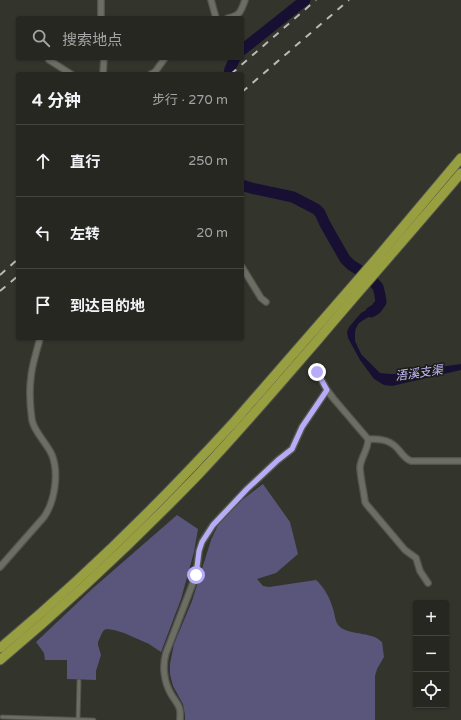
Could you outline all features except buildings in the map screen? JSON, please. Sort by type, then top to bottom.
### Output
[{"type":"main road","points":[[0,660],[99,572],[141,532],[195,478],[241,428],[379,262],[461,158]]},
{"type":"main road","points":[[379,262],[461,173]]},
{"type":"main road","points":[[0,648],[93,565],[188,472],[356,289]]},
{"type":"street","points":[[101,0],[101,16]]},
{"type":"street","points":[[211,0],[215,16]]},
{"type":"street","points":[[237,16],[242,10],[245,0]]},
{"type":"street","points":[[49,60],[68,72]]},
{"type":"street","points":[[104,60],[104,72]]},
{"type":"street","points":[[155,72],[164,60]]},
{"type":"street","points":[[244,270],[261,298],[266,302]]},
{"type":"street","points":[[0,567],[44,517],[53,498],[55,469],[52,455],[33,426],[31,407],[31,376],[40,340]]},
{"type":"street","points":[[317,372],[327,390],[368,439],[382,440],[396,446],[405,458],[411,461],[461,461]]},
{"type":"street","points":[[180,720],[179,707],[170,693],[166,683],[164,660],[196,575],[199,551],[202,542],[213,525],[247,489],[292,449],[302,427],[327,390]]},
{"type":"street","points":[[368,439],[360,468],[365,502],[405,550],[416,558],[420,571],[428,583]]},
{"type":"lane","points":[[78,720],[79,681]]},
{"type":"lane","points":[[2,717],[94,720]]},
{"type":"shaded area","points":[[263,484],[290,522],[298,554],[276,573],[257,579],[263,586],[269,587],[316,580],[324,589],[332,605],[339,626],[345,630],[377,638],[382,642],[384,657],[375,676],[375,720],[185,720],[183,704],[173,686],[170,674],[170,664],[174,644],[192,601],[211,540],[219,523],[242,500]]},
{"type":"shaded area","points":[[177,515],[198,529],[194,552],[181,599],[161,652],[149,644],[124,633],[107,629],[104,630],[98,642],[101,655],[96,671],[96,680],[67,679],[67,660],[45,660],[44,653],[36,642],[92,589]]},
{"type":"water","points":[[377,302],[384,302],[379,310],[359,323],[355,332],[355,341],[361,354],[380,373],[410,373],[461,364],[461,370],[392,386],[384,385],[374,379],[360,360],[348,338],[347,332],[349,327],[361,313],[374,306]]},
{"type":"waterway","name":"浯溪支渠","points":[[244,48],[305,0]]},
{"type":"waterway","name":"浯溪支渠","points":[[229,72],[234,60]]},
{"type":"waterway","name":"浯溪支渠","points":[[244,186],[293,197],[316,209],[320,213],[345,259],[351,265],[367,275],[378,287],[381,302],[376,309],[371,312]]},
{"type":"railway","points":[[233,72],[316,0]]},
{"type":"railway","points":[[244,90],[349,0]]},
{"type":"railway","points":[[0,275],[16,261]]},
{"type":"railway","points":[[0,291],[16,278]]},
{"type":"route","points":[[196,575],[199,551],[202,542],[213,525],[247,489],[278,460],[290,452],[294,446],[302,427],[327,390],[317,372]]}]
